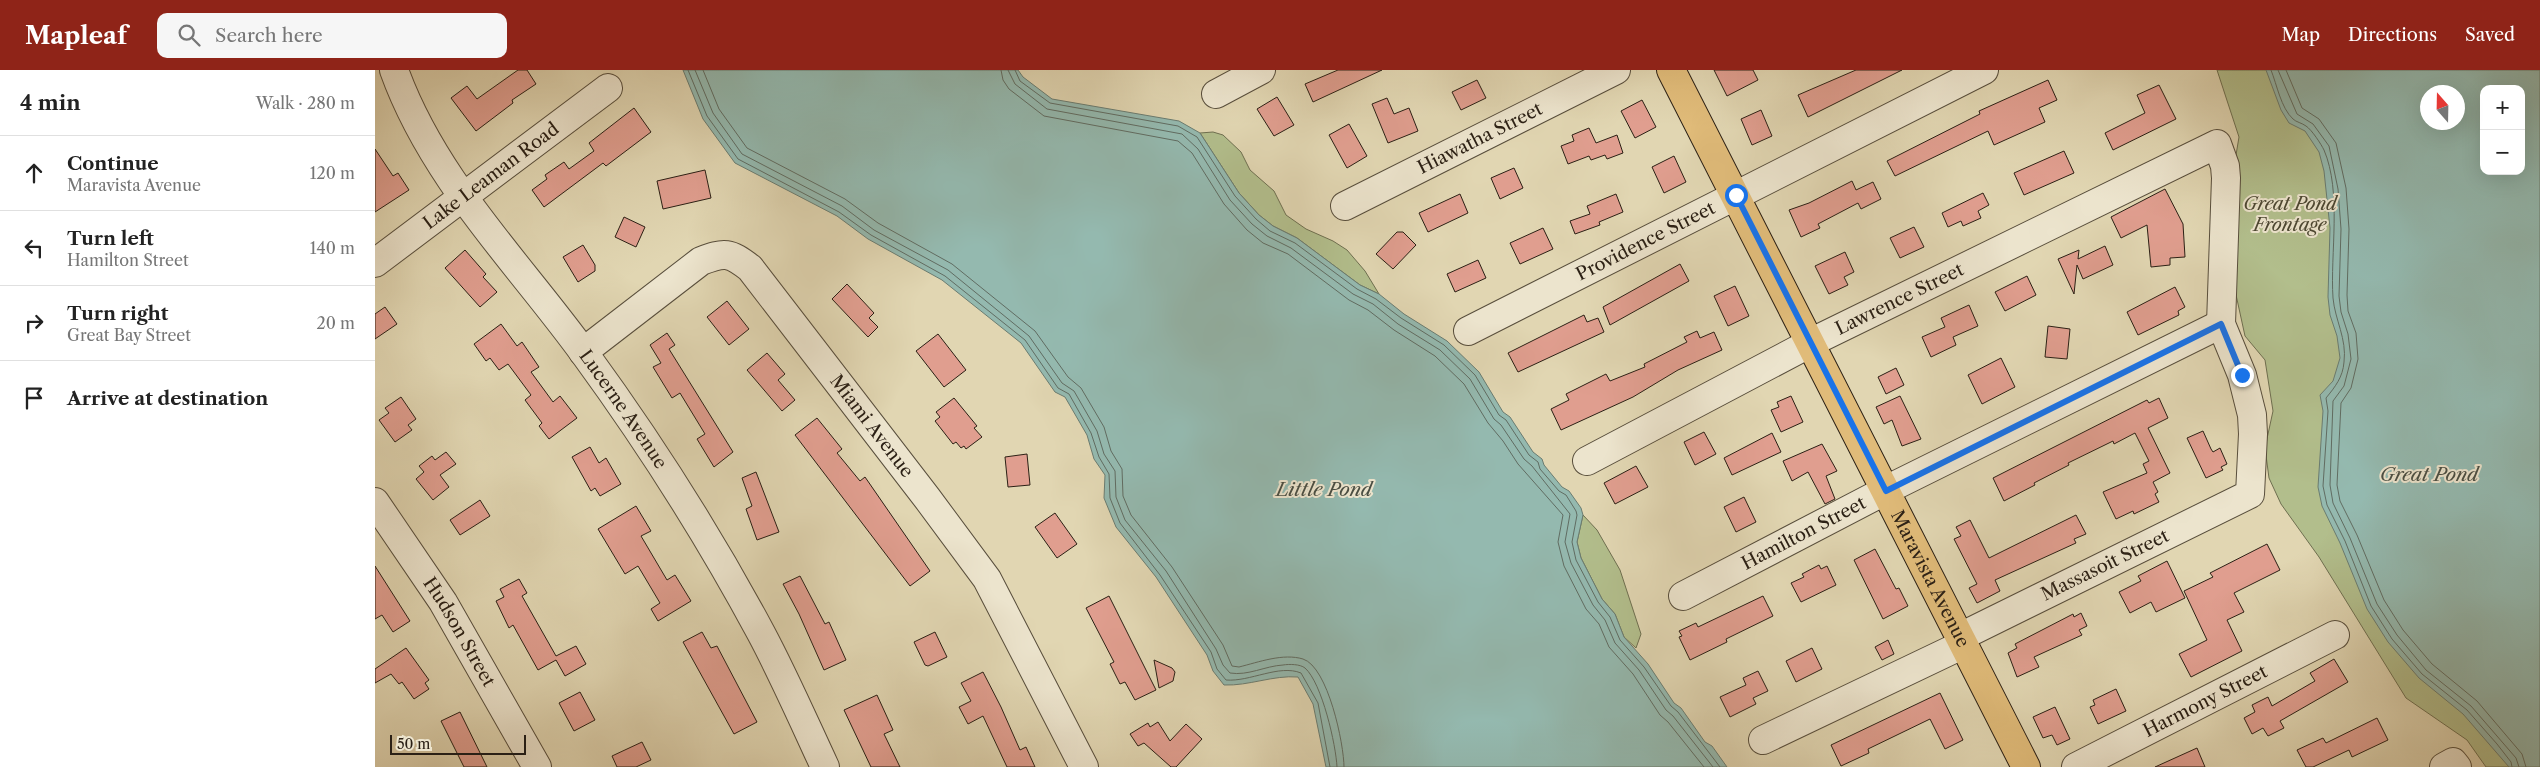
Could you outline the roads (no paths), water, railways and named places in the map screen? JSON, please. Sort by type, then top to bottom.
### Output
[{"type":"main road","name":"Maravista Avenue","points":[[1671,70],[2026,767]]},
{"type":"street","name":"Lucerne Avenue","points":[[394,70],[401,91],[423,134],[463,198],[583,352],[690,509],[761,634],[825,767]]},
{"type":"street","points":[[1216,94],[1261,70]]},
{"type":"street","name":"Hiawatha Street","points":[[1345,206],[1617,70]]},
{"type":"street","name":"Providence Street","points":[[1469,331],[1984,70]]},
{"type":"street","name":"Lake Leaman Road","points":[[375,263],[608,88]]},
{"type":"street","name":"Lawrence Street","points":[[1587,461],[1811,342],[2217,144],[2225,166],[2226,178],[2221,324]]},
{"type":"street","name":"Miami Avenue","points":[[583,352],[701,261],[722,253],[735,257],[750,268],[987,579],[1084,767]]},
{"type":"street","name":"Hamilton Street","points":[[1683,596],[1886,491],[2221,324]]},
{"type":"street","name":"Massasoit Street","points":[[1763,740],[2250,494],[2252,415],[2242,375],[2221,324]]},
{"type":"street","name":"Hudson Street","points":[[375,502],[443,602],[537,767]]},
{"type":"street","name":"Harmony Street","points":[[2076,767],[2335,635]]},
{"type":"water","name":"Little Pond","points":[[683,70],[1018,70],[1023,77],[1052,99],[1179,121],[1200,133],[1239,193],[1259,215],[1273,226],[1297,238],[1360,285],[1379,294],[1404,314],[1447,341],[1479,372],[1503,412],[1510,417],[1533,452],[1542,459],[1544,465],[1562,487],[1569,491],[1581,508],[1583,515],[1577,542],[1581,558],[1602,599],[1615,614],[1624,637],[1648,664],[1674,703],[1681,708],[1705,742],[1712,746],[1727,767],[1326,767],[1313,704],[1298,677],[1224,685],[1213,671],[1207,655],[1156,577],[1116,527],[1104,498],[1105,475],[1094,459],[1087,435],[1065,397],[1055,392],[1021,343],[942,280],[868,239],[837,216],[735,163],[703,119]]},
{"type":"water","name":"Great Pond","points":[[2266,70],[2540,70],[2540,767],[2509,767],[2463,714],[2419,678],[2388,642],[2367,609],[2340,543],[2322,506],[2318,487],[2323,411],[2320,395],[2333,381],[2340,358],[2337,336],[2330,315],[2328,297],[2330,228],[2324,171],[2319,152],[2305,131],[2289,123],[2281,110]]},
{"type":"park label","name":"Great Pond Frontage","points":[[2290,214]]}]
